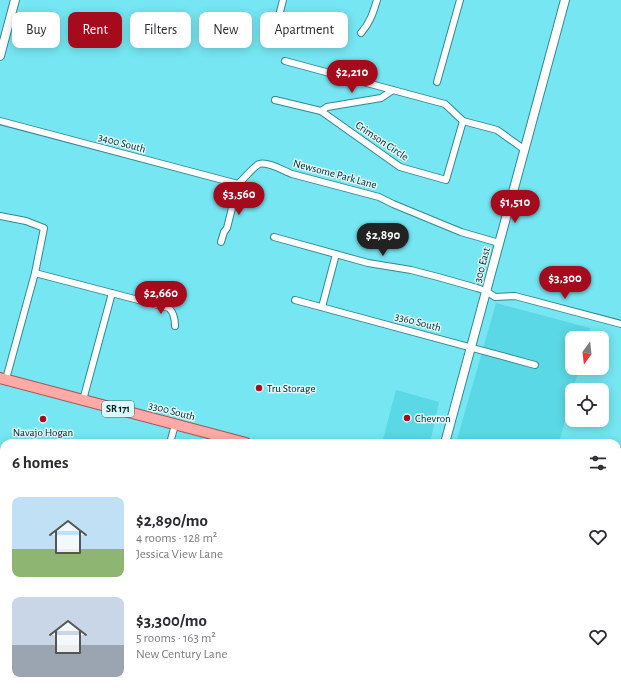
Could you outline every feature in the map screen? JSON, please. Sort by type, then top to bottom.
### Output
[{"type":"main road","name":"3300 South","points":[[3,378],[230,439]]},
{"type":"street","points":[[0,56],[15,0]]},
{"type":"street","points":[[280,12],[283,0]]},
{"type":"street","points":[[361,33],[368,25],[377,0]]},
{"type":"street","points":[[437,82],[460,0]]},
{"type":"street","name":"300 East","points":[[445,439],[500,243],[565,0]]},
{"type":"street","points":[[285,61],[444,104],[463,121],[497,130],[525,150]]},
{"type":"street","name":"Crimson Circle","points":[[321,111],[327,107],[381,98],[393,90]]},
{"type":"street","name":"Crimson Circle","points":[[275,100],[321,111],[400,167],[446,180],[463,121]]},
{"type":"street","name":"3400 South","points":[[0,121],[238,184]]},
{"type":"street","name":"Newsome Park Lane","points":[[238,184],[257,165],[264,164],[279,168],[292,174],[379,197],[461,232],[500,243]]},
{"type":"street","points":[[221,242],[227,228],[238,184]]},
{"type":"street","points":[[0,216],[26,221],[44,228],[34,274],[3,378]]},
{"type":"street","points":[[274,237],[374,264],[411,270],[486,291],[495,297],[515,296],[621,324]]},
{"type":"street","points":[[322,307],[336,254]]},
{"type":"street","points":[[34,274],[169,308],[175,319],[175,326]]},
{"type":"street","points":[[83,400],[112,293]]},
{"type":"street","name":"3360 South","points":[[295,300],[535,365]]},
{"type":"street","points":[[171,439],[175,425]]},
{"type":"shaded area","points":[[496,303],[590,328],[589,331],[565,331],[565,375],[577,375],[575,383],[565,383],[565,421],[560,439],[457,439]]},
{"type":"shaded area","points":[[396,390],[439,402],[431,439],[383,439]]},
{"type":"place","name":"Tru Storage","points":[[259,388]]},
{"type":"place","name":"Chevron","points":[[407,418]]},
{"type":"place","name":"Navajo Hogan","points":[[43,419]]}]
